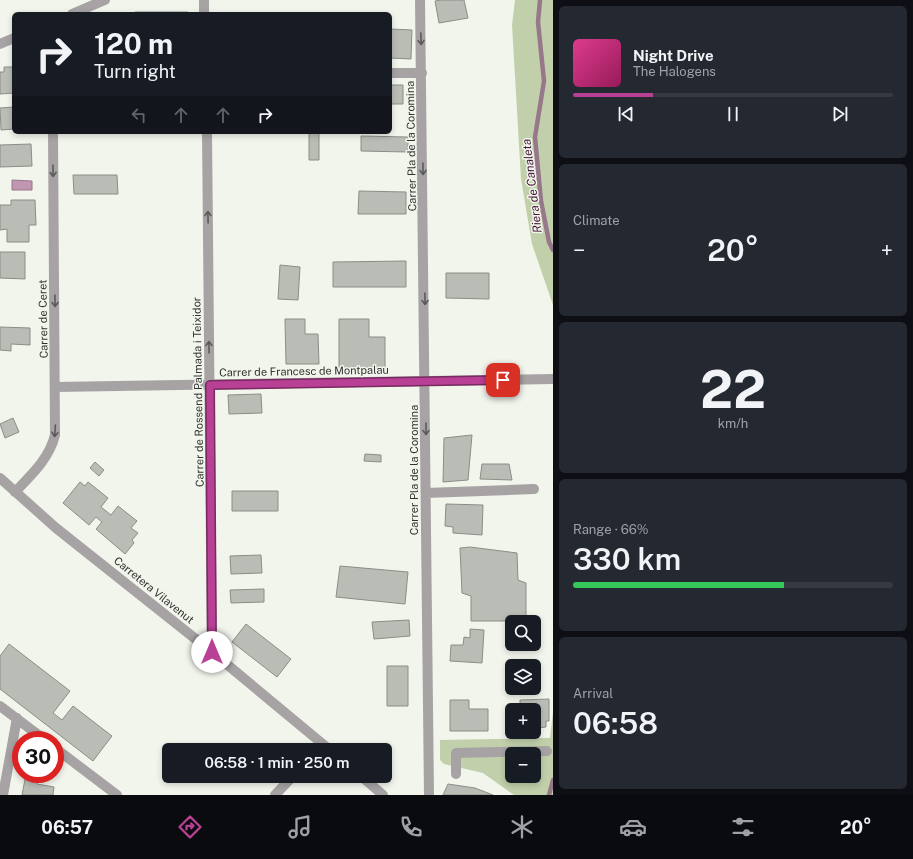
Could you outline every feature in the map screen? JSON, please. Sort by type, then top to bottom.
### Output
[{"type":"street","points":[[77,12],[105,0]]},
{"type":"street","points":[[204,0],[204,12]]},
{"type":"street","name":"Carrer Pla de la Coromina","points":[[420,0],[429,795]]},
{"type":"street","points":[[0,44],[12,39]]},
{"type":"street","points":[[392,73],[422,72]]},
{"type":"street","name":"Carrer de Ceret","points":[[15,492],[45,460],[52,446],[55,435],[56,387],[53,134]]},
{"type":"street","name":"Carrer de Rossend Palmada i Teixidor","points":[[207,134],[212,652]]},
{"type":"street","name":"Carrer de Francesc de Montpalau","points":[[56,387],[553,379]]},
{"type":"street","name":"Carretera Vilavenut","points":[[0,478],[56,528],[212,652],[317,743]]},
{"type":"street","points":[[426,493],[534,489]]},
{"type":"street","points":[[0,706],[34,731]]},
{"type":"street","points":[[3,795],[17,718]]},
{"type":"street","points":[[456,774],[456,753],[547,751]]},
{"type":"street","points":[[64,755],[117,795]]},
{"type":"street","points":[[275,795],[286,783]]},
{"type":"street","points":[[369,783],[383,795]]},
{"type":"green space","points":[[515,0],[553,0],[553,305],[532,244],[521,179],[512,25]]},
{"type":"green space","points":[[553,712],[553,795],[514,795],[483,773],[444,764],[440,760],[440,740],[550,738]]},
{"type":"shaded area","points":[[12,180],[32,181],[32,190],[12,190]]},
{"type":"building","points":[[464,0],[468,18],[439,23],[435,1]]},
{"type":"building","points":[[392,29],[412,30],[411,59],[392,58]]},
{"type":"building","points":[[4,67],[12,67],[12,93],[0,94],[0,72],[4,72]]},
{"type":"building","points":[[392,85],[403,85],[403,104],[392,104]]},
{"type":"building","points":[[12,107],[12,129],[1,130],[0,108]]},
{"type":"building","points":[[309,134],[319,134],[319,160],[309,160]]},
{"type":"building","points":[[361,136],[408,137],[408,152],[361,151]]},
{"type":"building","points":[[31,144],[32,166],[0,167],[0,145]]},
{"type":"building","points":[[73,175],[117,175],[118,194],[74,194]]},
{"type":"building","points":[[359,191],[406,192],[406,214],[358,214]]},
{"type":"building","points":[[11,200],[35,200],[36,225],[29,225],[29,242],[7,242],[7,229],[0,230],[0,205],[11,205]]},
{"type":"building","points":[[0,252],[25,252],[25,279],[0,278]]},
{"type":"building","points":[[406,261],[406,287],[333,287],[333,262]]},
{"type":"building","points":[[280,265],[300,267],[298,300],[278,299]]},
{"type":"building","points":[[446,273],[489,273],[489,299],[446,298]]},
{"type":"building","points":[[285,319],[305,319],[305,334],[318,334],[319,364],[286,364]]},
{"type":"building","points":[[339,319],[369,319],[369,337],[385,337],[385,370],[339,369]]},
{"type":"building","points":[[0,327],[30,328],[30,345],[11,344],[11,351],[0,350]]},
{"type":"building","points":[[261,394],[262,413],[229,414],[228,395]]},
{"type":"building","points":[[13,418],[19,432],[5,438],[0,424]]},
{"type":"building","points":[[472,435],[468,480],[443,482],[444,438]]},
{"type":"building","points":[[365,454],[381,455],[381,462],[364,461]]},
{"type":"building","points":[[95,462],[104,470],[99,476],[90,468]]},
{"type":"building","points":[[482,464],[509,464],[512,480],[480,479]]},
{"type":"building","points":[[80,482],[85,486],[88,482],[108,498],[101,507],[111,515],[118,506],[137,521],[131,528],[138,533],[132,540],[134,543],[125,554],[96,529],[102,522],[96,517],[89,525],[63,503]]},
{"type":"building","points":[[232,491],[278,491],[278,511],[232,511]]},
{"type":"building","points":[[446,504],[483,505],[482,535],[453,533],[453,527],[445,526]]},
{"type":"building","points":[[470,547],[517,553],[518,580],[526,583],[526,615],[505,615],[505,621],[471,621],[471,596],[462,593],[460,548]]},
{"type":"building","points":[[261,555],[262,573],[231,574],[230,556]]},
{"type":"building","points":[[340,566],[408,572],[405,604],[336,597]]},
{"type":"building","points":[[264,589],[264,602],[231,603],[230,590]]},
{"type":"building","points":[[409,620],[410,636],[374,639],[372,622]]},
{"type":"building","points":[[246,624],[291,659],[277,677],[232,642]]},
{"type":"building","points":[[470,629],[484,630],[482,663],[450,661],[451,645],[463,645],[464,637],[470,638]]},
{"type":"building","points":[[9,644],[70,691],[53,713],[62,720],[73,706],[112,736],[93,761],[64,739],[64,731],[54,731],[0,689],[0,656]]},
{"type":"building","points":[[387,666],[408,666],[408,706],[387,706]]},
{"type":"building","points":[[549,699],[549,721],[546,721],[546,727],[541,728],[541,703],[520,703],[520,700]]},
{"type":"building","points":[[450,700],[469,700],[469,709],[488,709],[488,731],[450,731]]},
{"type":"building","points":[[24,783],[37,783],[54,787],[53,795],[22,795]]},
{"type":"building","points":[[448,784],[475,788],[493,795],[443,795]]},
{"type":"waterway","name":"Riera de Canaleta","points":[[540,0],[538,22],[544,81],[535,137],[541,201],[549,242],[553,250]]},
{"type":"waterway","name":"Riera de Canaleta","points":[[549,795],[553,780]]},
{"type":"route","points":[[212,652],[210,385],[503,380]]}]
